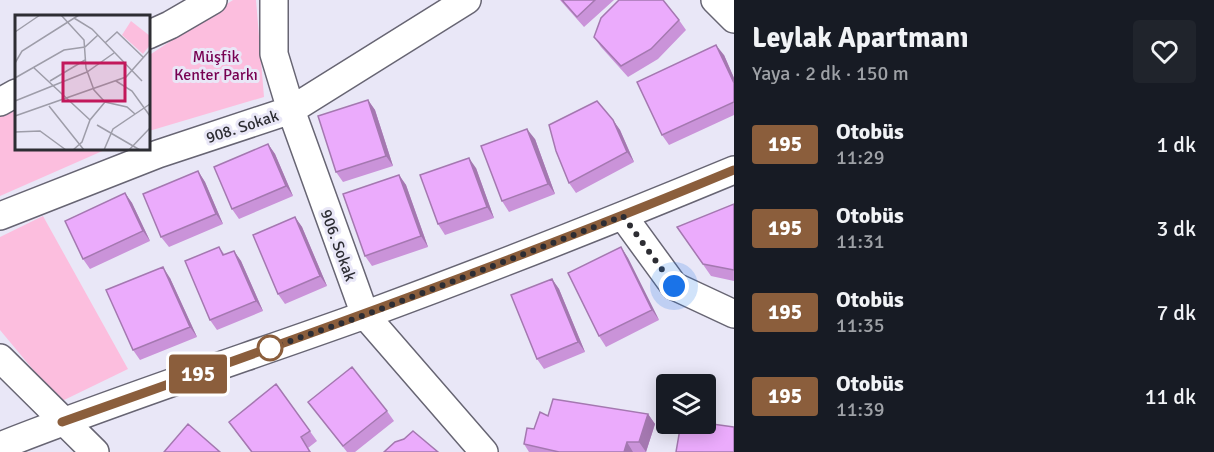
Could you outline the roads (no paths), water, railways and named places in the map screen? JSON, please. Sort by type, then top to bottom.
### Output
[{"type":"street","points":[[150,34],[213,0]]},
{"type":"street","name":"906. Sokak","points":[[274,0],[274,54],[291,110],[365,315],[484,452]]},
{"type":"street","name":"908. Sokak","points":[[0,216],[158,154],[291,110],[467,0]]},
{"type":"street","points":[[715,0],[734,20]]},
{"type":"street","points":[[0,102],[15,94]]},
{"type":"street","points":[[0,446],[365,315],[623,216],[734,170]]},
{"type":"street","points":[[623,216],[674,286],[734,314]]},
{"type":"street","points":[[0,358],[62,422],[95,452]]},
{"type":"park label","name":"Müşfik Kenter Parkı","points":[[216,65]]}]
